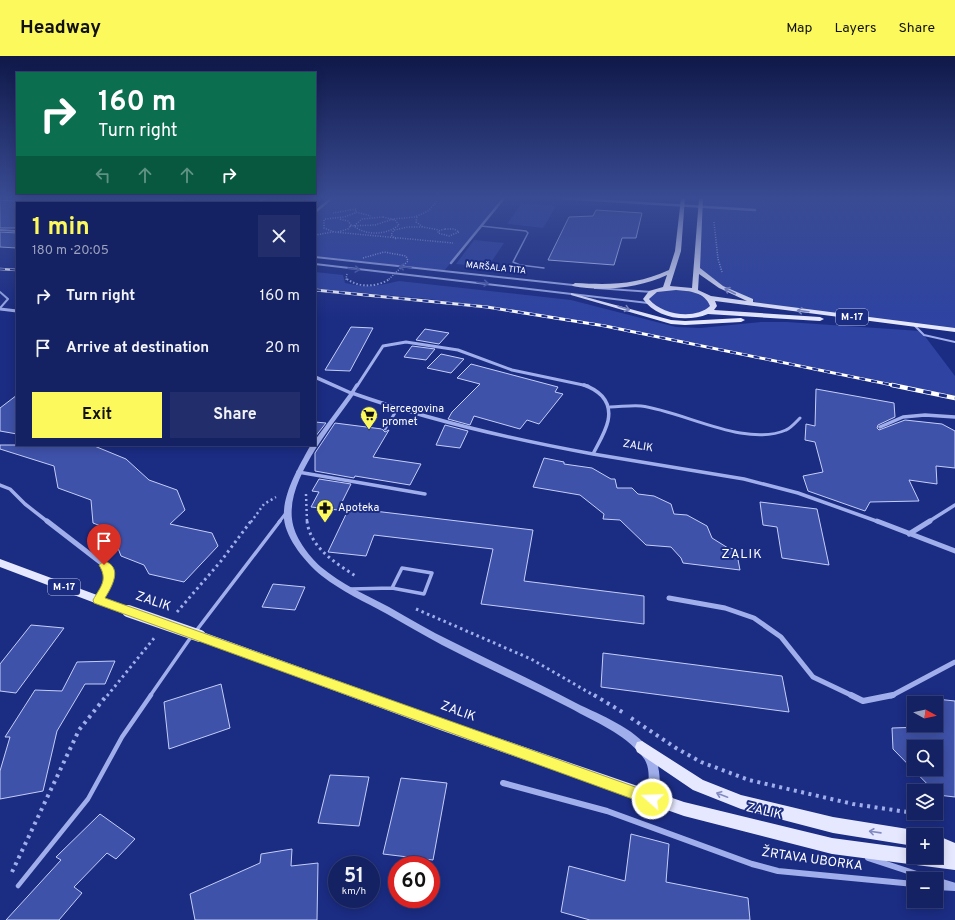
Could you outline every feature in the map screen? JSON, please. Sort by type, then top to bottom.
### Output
[{"type":"main road","points":[[666,288],[673,270],[678,251],[679,238]]},
{"type":"main road","points":[[695,291],[699,238]]},
{"type":"main road","points":[[697,269],[728,291],[766,306]]},
{"type":"main road","points":[[575,285],[635,285],[647,282],[673,270]]},
{"type":"main road","name":"M-17","points":[[652,292],[666,288],[695,291],[710,298],[955,330]]},
{"type":"main road","points":[[648,304],[646,299],[647,295],[652,292]]},
{"type":"main road","points":[[573,294],[678,323],[791,317]]},
{"type":"main road","points":[[708,312],[714,306],[710,298]]},
{"type":"main road","name":"M-17","points":[[648,304],[660,311],[680,316],[700,315],[708,312],[939,328]]},
{"type":"main road","name":"ZALIK","points":[[0,563],[128,611],[652,799],[742,825],[832,846],[907,856]]},
{"type":"main road","points":[[642,747],[698,785],[741,802],[833,825],[907,837]]},
{"type":"main road","points":[[943,846],[955,851]]},
{"type":"main road","name":"ZALIK","points":[[943,861],[955,862]]},
{"type":"street","points":[[451,263],[471,238]]},
{"type":"street","name":"MARŠALA TITA","points":[[316,257],[652,292]]},
{"type":"street","name":"MARŠALA TITA","points":[[316,264],[648,304]]},
{"type":"street","points":[[0,308],[16,311]]},
{"type":"street","points":[[316,446],[383,346],[398,342],[406,342],[458,350],[519,372],[588,386],[604,397],[610,407],[611,416],[593,454]]},
{"type":"street","name":"ZALIK","points":[[316,377],[352,393],[398,408],[481,430],[593,454],[744,479],[833,504],[955,551]]},
{"type":"street","points":[[880,427],[903,417],[925,415],[955,417]]},
{"type":"street","points":[[316,446],[298,472],[287,512],[290,524],[302,550],[325,574],[350,589],[445,642],[540,687],[615,727],[642,747],[648,755],[655,781],[652,799]]},
{"type":"street","points":[[298,472],[425,494]]},
{"type":"street","points":[[0,485],[10,489],[25,504],[104,565],[109,571],[109,580],[98,600]]},
{"type":"street","points":[[910,534],[955,505]]},
{"type":"street","points":[[670,598],[725,608],[754,618],[782,637],[812,677],[863,701],[890,697],[955,662]]},
{"type":"street","name":"ŽRTAVA UBORKA","points":[[503,783],[607,811],[752,864],[785,871],[907,883]]},
{"type":"street","name":"ŽRTAVA UBORKA","points":[[832,846],[911,872]]},
{"type":"street","points":[[943,883],[955,887]]},
{"type":"street","points":[[943,886],[955,887]]},
{"type":"lane","points":[[525,238],[513,262],[520,265],[544,268]]},
{"type":"lane","points":[[0,293],[8,299],[0,308]]},
{"type":"lane","points":[[915,326],[924,335],[955,342]]},
{"type":"lane","points":[[610,407],[641,406],[748,435],[781,433],[796,425],[800,418]]},
{"type":"lane","points":[[385,429],[398,408]]},
{"type":"lane","points":[[18,886],[88,799],[122,737],[169,669],[210,610],[287,512]]},
{"type":"lane","points":[[350,589],[392,588],[424,594],[432,573],[402,568],[392,588]]},
{"type":"path","points":[[390,238],[466,244]]},
{"type":"path","points":[[716,238],[718,259],[724,276]]},
{"type":"path","points":[[347,274],[345,277],[349,282],[361,284],[380,284],[391,280],[408,261],[406,256],[394,253],[372,254],[363,258]]},
{"type":"path","points":[[172,618],[220,561],[264,504],[294,486]]},
{"type":"path","points":[[309,532],[322,550],[343,568],[376,588]]},
{"type":"path","points":[[410,607],[531,659],[642,724],[676,748],[708,765],[749,780],[853,804],[907,812]]},
{"type":"path","points":[[18,886],[12,873],[49,791],[79,730],[158,634]]},
{"type":"shaded area","points":[[316,238],[471,238],[444,271],[316,256]]},
{"type":"shaded area","points":[[699,238],[955,238],[955,330],[765,306],[732,293],[697,269]]},
{"type":"shaded area","points":[[474,240],[504,243],[488,267],[456,264]]},
{"type":"shaded area","points":[[316,272],[343,275],[345,283],[360,286],[378,285],[399,281],[571,300],[676,327],[700,328],[761,322],[787,322],[921,331],[955,376],[955,396],[699,344],[489,306],[316,289]]},
{"type":"shaded area","points":[[665,289],[684,290],[696,293],[707,299],[712,304],[707,311],[699,313],[675,314],[667,312],[654,305],[649,298],[657,291]]},
{"type":"building","points":[[0,238],[16,238],[16,248],[0,247]]},
{"type":"building","points":[[559,238],[622,238],[614,265],[548,260]]},
{"type":"building","points":[[351,327],[373,328],[350,371],[325,370]]},
{"type":"building","points":[[425,329],[449,333],[439,344],[416,340]]},
{"type":"building","points":[[412,346],[435,349],[426,360],[404,357]]},
{"type":"building","points":[[441,354],[464,359],[451,373],[427,368]]},
{"type":"building","points":[[471,364],[558,387],[555,392],[563,394],[539,424],[527,420],[520,429],[474,416],[470,425],[448,419],[452,412],[480,384],[457,378]]},
{"type":"building","points":[[816,389],[894,403],[895,417],[878,425],[877,428],[879,430],[905,420],[942,424],[955,431],[955,468],[936,466],[937,484],[909,480],[919,501],[870,502],[865,511],[808,491],[803,476],[823,472],[815,442],[805,440],[806,424],[815,426]]},
{"type":"building","points":[[16,396],[16,434],[0,431],[0,408]]},
{"type":"building","points":[[316,422],[326,423],[316,436]]},
{"type":"building","points":[[335,423],[382,429],[385,432],[389,430],[373,457],[421,464],[410,485],[355,476],[354,478],[315,471],[315,453]]},
{"type":"building","points":[[445,425],[468,431],[460,448],[436,445]]},
{"type":"building","points":[[0,445],[94,446],[126,459],[149,480],[177,490],[185,510],[170,524],[212,533],[218,546],[184,582],[149,574],[144,565],[121,556],[111,530],[93,523],[91,500],[58,488],[54,466],[0,449]]},
{"type":"building","points":[[544,458],[564,462],[564,464],[592,468],[611,479],[615,479],[617,488],[632,488],[638,494],[654,496],[671,504],[674,514],[687,515],[707,526],[712,538],[728,548],[736,549],[740,570],[683,563],[681,558],[671,547],[646,545],[620,520],[603,519],[604,514],[580,495],[533,487]]},
{"type":"building","points":[[319,479],[351,484],[338,510],[311,507],[319,492],[312,491]]},
{"type":"building","points":[[760,502],[817,509],[829,565],[782,558],[777,527],[763,525]]},
{"type":"building","points":[[349,508],[533,530],[524,581],[644,596],[644,624],[481,604],[493,549],[374,535],[366,556],[328,552]]},
{"type":"building","points":[[273,584],[305,587],[295,610],[262,607]]},
{"type":"building","points":[[31,625],[64,628],[16,693],[0,691],[0,664]]},
{"type":"building","points":[[603,653],[782,676],[789,712],[601,687]]},
{"type":"building","points":[[115,661],[105,684],[85,684],[57,731],[43,791],[0,799],[0,771],[10,737],[5,737],[35,690],[62,691],[77,662]]},
{"type":"building","points":[[221,684],[230,728],[169,749],[164,702]]},
{"type":"building","points":[[943,700],[955,701],[955,797],[943,796],[943,784],[927,784],[919,776],[943,776],[943,740],[907,740],[907,763],[893,749],[892,728],[907,728],[907,732],[943,732]]},
{"type":"building","points":[[330,775],[369,777],[359,826],[318,823]]},
{"type":"building","points":[[401,778],[447,783],[434,856],[400,856],[383,854]]},
{"type":"building","points":[[100,814],[135,839],[116,859],[107,853],[74,887],[82,893],[59,920],[6,920],[61,860],[56,857]]},
{"type":"building","points":[[631,834],[669,844],[666,882],[748,898],[750,920],[590,920],[561,912],[569,866],[625,881]]},
{"type":"building","points":[[292,849],[291,866],[318,863],[317,920],[195,920],[190,894],[260,863],[261,854]]},
{"type":"railway","points":[[0,269],[16,270]]},
{"type":"railway","points":[[316,290],[487,307],[605,326],[897,386]]},
{"type":"railway","points":[[892,385],[955,398]]},
{"type":"place","name":"Hercegovina promet","points":[[369,430]]},
{"type":"place","name":"Apoteka","points":[[325,523]]},
{"type":"district","name":"ZALIK","points":[[742,555]]},
{"type":"route","points":[[104,565],[109,571],[109,580],[98,600],[371,697],[445,726],[652,799]]}]
